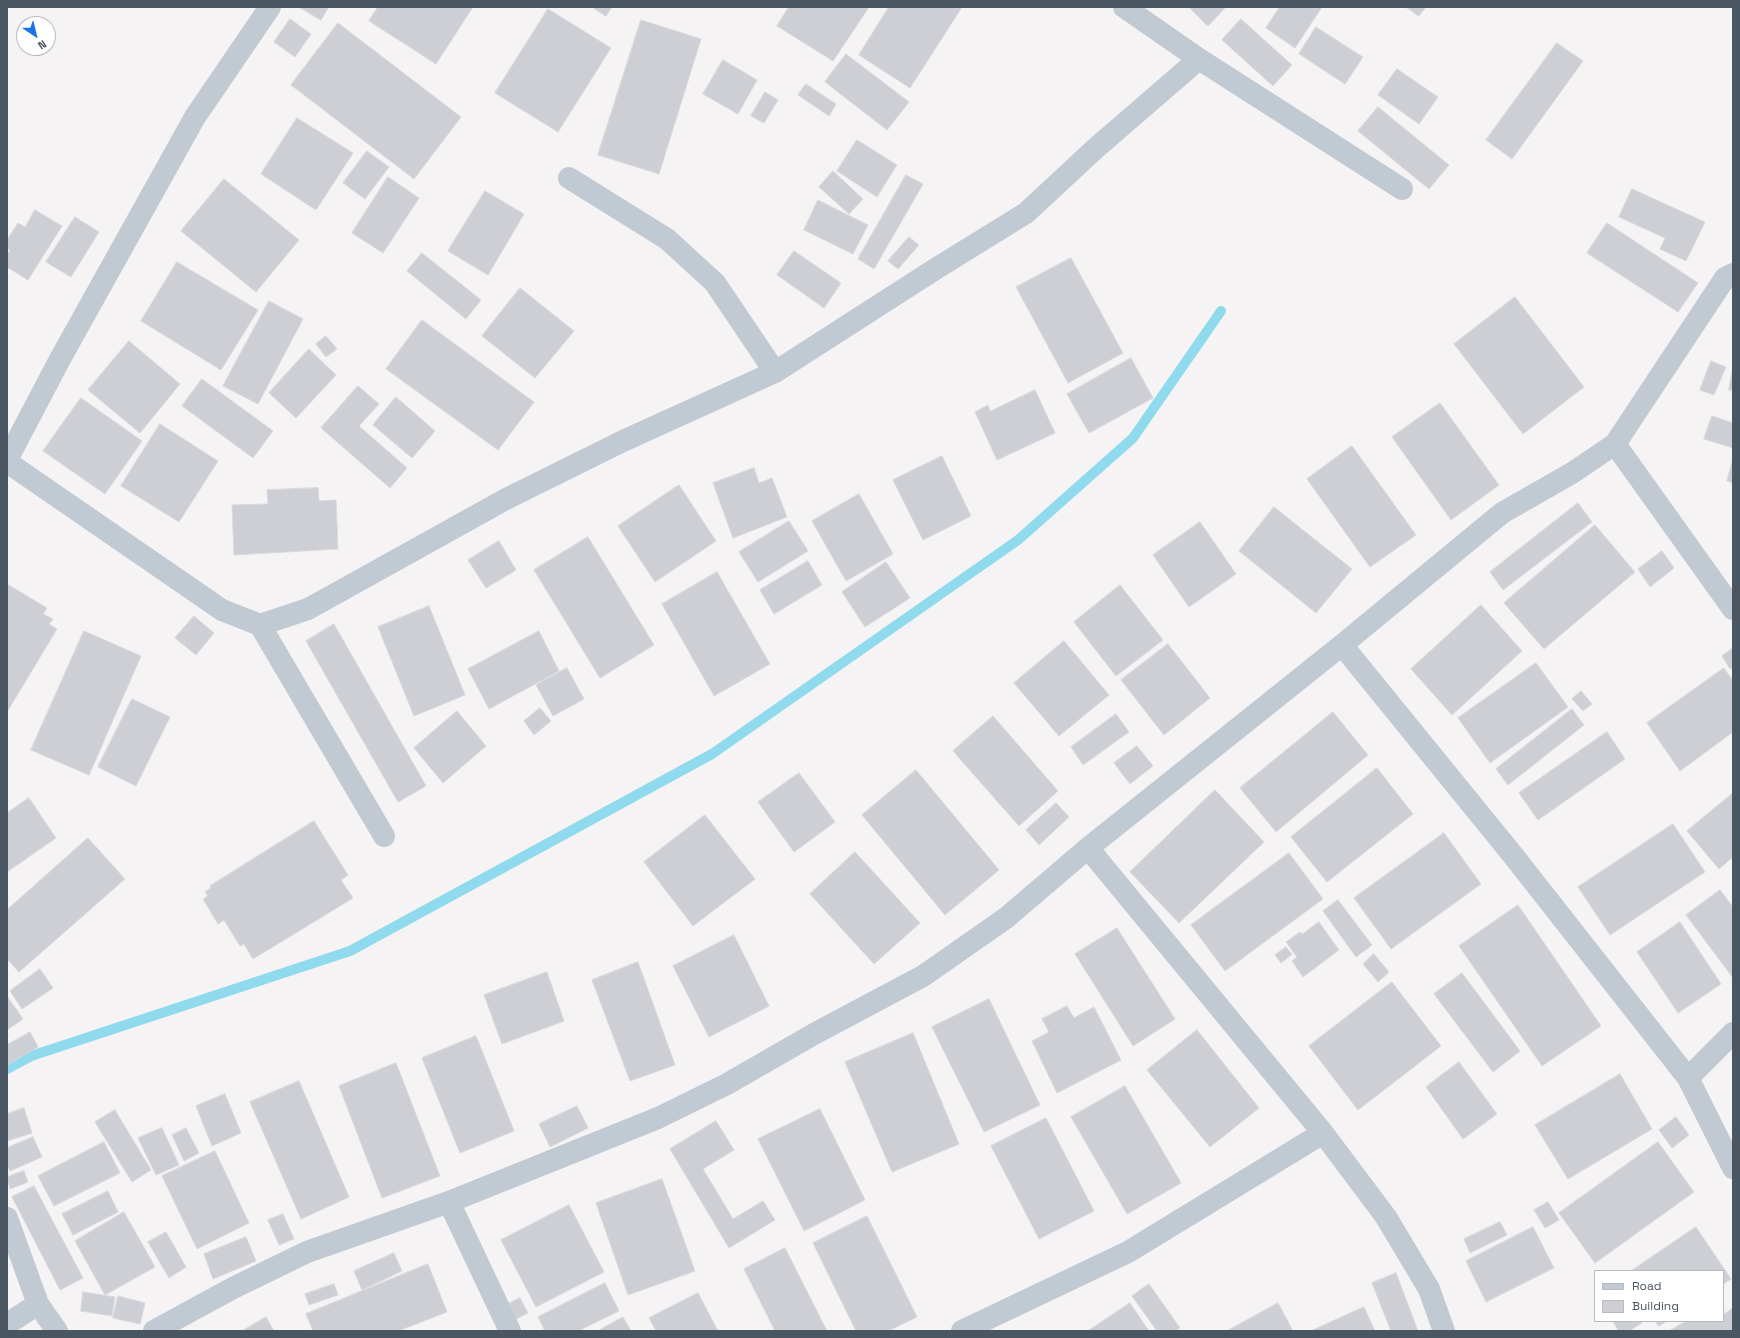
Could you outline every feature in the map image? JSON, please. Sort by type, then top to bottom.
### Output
[{"type":"street","points":[[270,7],[195,117],[67,345],[7,461],[222,610],[260,625],[384,836]]},
{"type":"street","points":[[1124,7],[1199,59],[1402,189]]},
{"type":"street","points":[[260,625],[308,609],[506,499],[623,441],[775,372],[936,268],[1026,213],[1096,148],[1199,59]]},
{"type":"street","points":[[569,178],[667,239],[716,283],[775,372]]},
{"type":"street","points":[[154,1331],[234,1288],[307,1252],[449,1202],[658,1118],[727,1084],[814,1034],[923,976],[1006,918],[1088,848],[1342,645],[1502,513],[1572,473],[1615,444],[1725,278],[1733,274]]},
{"type":"street","points":[[1615,444],[1733,609]]},
{"type":"street","points":[[1342,645],[1512,854],[1688,1078],[1733,1168]]},
{"type":"street","points":[[1088,848],[1322,1133],[1386,1217],[1429,1289],[1444,1331]]},
{"type":"street","points":[[1688,1078],[1733,1033]]},
{"type":"street","points":[[962,1331],[1128,1252],[1322,1133]]},
{"type":"street","points":[[449,1202],[510,1331]]},
{"type":"street","points":[[7,1218],[38,1304],[57,1331]]},
{"type":"street","points":[[7,1324],[38,1304]]},
{"type":"building","points":[[299,7],[327,7],[328,8],[321,20]]},
{"type":"building","points":[[378,7],[473,7],[436,64],[369,21]]},
{"type":"building","points":[[592,7],[612,7],[606,16]]},
{"type":"building","points":[[789,7],[869,7],[833,61],[777,26]]},
{"type":"building","points":[[889,7],[962,7],[910,88],[859,55]]},
{"type":"building","points":[[1189,7],[1226,7],[1208,26]]},
{"type":"building","points":[[1280,7],[1322,7],[1295,48],[1266,28]]},
{"type":"building","points":[[1406,7],[1426,7],[1419,16]]},
{"type":"building","points":[[548,9],[611,48],[558,132],[495,93]]},
{"type":"building","points":[[290,19],[311,34],[295,57],[274,42]]},
{"type":"building","points":[[1241,19],[1292,65],[1273,86],[1222,40]]},
{"type":"building","points":[[641,20],[701,39],[659,174],[598,155]]},
{"type":"building","points":[[338,23],[461,117],[414,179],[291,85]]},
{"type":"building","points":[[1316,27],[1363,57],[1345,84],[1299,54]]},
{"type":"building","points":[[1557,43],[1583,61],[1512,159],[1486,140]]},
{"type":"building","points":[[846,54],[909,102],[887,130],[825,82]]},
{"type":"building","points":[[723,60],[757,80],[738,114],[703,94]]},
{"type":"building","points":[[1397,69],[1438,97],[1419,124],[1378,95]]},
{"type":"building","points":[[806,84],[836,104],[829,116],[798,95]]},
{"type":"building","points":[[765,92],[778,100],[764,123],[751,116]]},
{"type":"building","points":[[1378,107],[1449,165],[1429,189],[1358,131]]},
{"type":"building","points":[[297,118],[353,153],[316,210],[261,174]]},
{"type":"building","points":[[857,140],[897,165],[877,197],[837,171]]},
{"type":"building","points":[[367,151],[389,167],[365,199],[343,183]]},
{"type":"building","points":[[833,171],[863,199],[849,214],[819,187]]},
{"type":"building","points":[[906,175],[923,184],[874,269],[858,259]]},
{"type":"building","points":[[388,177],[419,198],[383,253],[352,233]]},
{"type":"building","points":[[224,179],[299,240],[256,292],[181,231]]},
{"type":"building","points":[[1632,189],[1705,222],[1686,261],[1660,249],[1665,238],[1619,217]]},
{"type":"building","points":[[485,191],[524,214],[488,275],[448,251]]},
{"type":"building","points":[[818,200],[868,225],[853,254],[804,230]]},
{"type":"building","points":[[35,210],[62,226],[28,280],[7,267],[7,255],[10,250],[7,248],[7,240],[18,223],[25,227]]},
{"type":"building","points":[[75,217],[99,232],[71,277],[46,262]]},
{"type":"building","points":[[1607,223],[1698,283],[1678,312],[1587,253]]},
{"type":"building","points":[[909,237],[919,245],[898,269],[888,261]]},
{"type":"building","points":[[794,251],[841,283],[824,308],[777,275]]},
{"type":"building","points":[[422,253],[481,300],[466,319],[407,271]]},
{"type":"building","points":[[1071,258],[1123,353],[1068,383],[1016,287]]},
{"type":"building","points":[[177,262],[258,310],[221,370],[141,321]]},
{"type":"building","points":[[520,288],[574,331],[535,378],[482,336]]},
{"type":"building","points":[[1515,297],[1584,387],[1523,434],[1454,344]]},
{"type":"building","points":[[269,301],[303,319],[258,404],[223,386]]},
{"type":"building","points":[[422,320],[534,402],[498,450],[386,369]]},
{"type":"building","points":[[326,336],[337,349],[326,357],[316,344]]},
{"type":"building","points":[[129,341],[180,384],[140,433],[88,390]]},
{"type":"building","points":[[309,349],[336,375],[296,418],[269,393]]},
{"type":"building","points":[[1131,358],[1153,398],[1089,433],[1067,394]]},
{"type":"building","points":[[1711,361],[1726,367],[1714,395],[1700,390]]},
{"type":"building","points":[[1733,367],[1733,390],[1729,390]]},
{"type":"building","points":[[202,379],[273,431],[253,458],[182,406]]},
{"type":"building","points":[[358,386],[379,404],[359,426],[407,468],[390,488],[321,428]]},
{"type":"building","points":[[1035,390],[1055,433],[997,460],[975,412],[988,405],[990,411]]},
{"type":"building","points":[[396,397],[435,431],[412,458],[373,425]]},
{"type":"building","points":[[81,398],[142,441],[105,494],[43,451]]},
{"type":"building","points":[[1440,403],[1499,485],[1451,520],[1392,437]]},
{"type":"building","points":[[1712,416],[1733,423],[1733,448],[1704,439]]},
{"type":"building","points":[[160,424],[218,461],[179,522],[121,486]]},
{"type":"building","points":[[1352,446],[1416,535],[1370,567],[1307,479]]},
{"type":"building","points":[[942,456],[971,516],[923,540],[893,480]]},
{"type":"building","points":[[1733,459],[1733,483],[1727,481]]},
{"type":"building","points":[[754,468],[759,483],[772,478],[787,517],[733,538],[713,483]]},
{"type":"building","points":[[679,485],[716,541],[655,582],[618,526]]},
{"type":"building","points":[[318,488],[319,501],[336,500],[338,549],[234,555],[232,505],[268,504],[267,490]]},
{"type":"building","points":[[859,494],[893,554],[846,581],[812,521]]},
{"type":"building","points":[[1578,503],[1592,522],[1503,590],[1490,572]]},
{"type":"building","points":[[1274,507],[1352,569],[1316,613],[1239,551]]},
{"type":"building","points":[[789,521],[808,551],[758,582],[739,552]]},
{"type":"building","points":[[1200,522],[1236,574],[1189,607],[1153,555]]},
{"type":"building","points":[[1595,525],[1635,572],[1544,649],[1504,603]]},
{"type":"building","points":[[588,537],[654,645],[600,678],[534,570]]},
{"type":"building","points":[[499,541],[516,570],[486,588],[468,560]]},
{"type":"building","points":[[1662,551],[1674,568],[1650,587],[1638,569]]},
{"type":"building","points":[[808,561],[822,585],[774,614],[760,590]]},
{"type":"building","points":[[886,562],[910,598],[865,627],[842,592]]},
{"type":"building","points":[[717,572],[770,664],[714,696],[662,604]]},
{"type":"building","points":[[7,584],[47,608],[43,614],[53,619],[49,624],[57,629],[7,712]]},
{"type":"building","points":[[1120,585],[1163,640],[1116,676],[1074,622]]},
{"type":"building","points":[[1481,605],[1522,651],[1452,715],[1411,669]]},
{"type":"building","points":[[429,606],[465,695],[414,716],[378,627]]},
{"type":"building","points":[[194,616],[214,633],[196,655],[175,638]]},
{"type":"building","points":[[334,624],[426,786],[398,802],[306,641]]},
{"type":"building","points":[[84,631],[141,656],[89,775],[31,750]]},
{"type":"building","points":[[539,631],[559,671],[489,709],[468,669]]},
{"type":"building","points":[[1064,641],[1109,695],[1059,736],[1014,683]]},
{"type":"building","points":[[1168,644],[1210,698],[1164,735],[1121,680]]},
{"type":"building","points":[[1733,648],[1733,667],[1730,669],[1722,656]]},
{"type":"building","points":[[1536,663],[1568,707],[1490,763],[1458,718]]},
{"type":"building","points":[[567,668],[584,699],[553,716],[536,685]]},
{"type":"building","points":[[1724,668],[1733,681],[1733,732],[1680,771],[1647,723]]},
{"type":"building","points":[[1581,691],[1592,704],[1583,711],[1572,699]]},
{"type":"building","points":[[132,699],[170,717],[136,786],[98,767]]},
{"type":"building","points":[[540,708],[551,721],[534,735],[524,721]]},
{"type":"building","points":[[1572,709],[1584,725],[1508,785],[1496,769]]},
{"type":"building","points":[[457,711],[486,746],[443,783],[414,748]]},
{"type":"building","points":[[1333,712],[1368,755],[1276,832],[1240,788]]},
{"type":"building","points":[[1116,714],[1129,732],[1083,765],[1071,747]]},
{"type":"building","points":[[993,716],[1058,791],[1019,826],[953,751]]},
{"type":"building","points":[[1607,732],[1625,759],[1538,820],[1519,793]]},
{"type":"building","points":[[1137,746],[1153,766],[1130,784],[1114,763]]},
{"type":"building","points":[[1377,768],[1413,814],[1327,882],[1291,837]]},
{"type":"building","points":[[916,770],[999,870],[945,915],[862,815]]},
{"type":"building","points":[[799,773],[835,822],[794,852],[758,802]]},
{"type":"building","points":[[1215,790],[1264,842],[1179,923],[1130,872]]},
{"type":"building","points":[[1733,793],[1733,857],[1719,869],[1687,831]]},
{"type":"building","points":[[29,798],[56,838],[7,872],[7,813]]},
{"type":"building","points":[[1056,803],[1069,817],[1039,845],[1026,830]]},
{"type":"building","points":[[705,815],[755,879],[693,926],[644,862]]},
{"type":"building","points":[[314,821],[348,875],[341,880],[353,898],[253,959],[244,944],[240,946],[224,920],[218,924],[203,899],[208,896],[205,892],[211,888],[210,886]]},
{"type":"building","points":[[1673,824],[1705,872],[1610,935],[1578,887]]},
{"type":"building","points":[[1444,833],[1481,884],[1391,949],[1354,898]]},
{"type":"building","points":[[88,838],[125,879],[19,972],[7,959],[7,910]]},
{"type":"building","points":[[855,852],[920,923],[874,964],[810,894]]},
{"type":"building","points":[[1289,853],[1323,899],[1225,971],[1191,925]]},
{"type":"building","points":[[1720,890],[1733,907],[1733,978],[1686,915]]},
{"type":"building","points":[[1338,900],[1372,945],[1356,957],[1323,911]]},
{"type":"building","points":[[1518,905],[1601,1026],[1542,1066],[1459,946]]},
{"type":"building","points":[[1319,922],[1339,950],[1303,977],[1292,961],[1297,957],[1286,942],[1300,932],[1302,934]]},
{"type":"building","points":[[1680,922],[1721,984],[1678,1013],[1637,952]]},
{"type":"building","points":[[1117,928],[1175,1019],[1133,1046],[1075,954]]},
{"type":"building","points":[[734,935],[769,1006],[709,1037],[673,966]]},
{"type":"building","points":[[1286,947],[1292,954],[1281,963],[1275,955]]},
{"type":"building","points":[[1374,954],[1389,972],[1378,982],[1363,964]]},
{"type":"building","points":[[638,962],[675,1065],[630,1081],[592,980]]},
{"type":"building","points":[[40,969],[53,988],[22,1009],[10,991]]},
{"type":"building","points":[[547,972],[564,1021],[502,1044],[484,995]]},
{"type":"building","points":[[1462,973],[1520,1051],[1493,1072],[1434,994]]},
{"type":"building","points":[[1392,982],[1441,1046],[1358,1110],[1309,1046]]},
{"type":"building","points":[[7,996],[23,1019],[7,1030]]},
{"type":"building","points":[[989,999],[1040,1105],[984,1132],[932,1027]]},
{"type":"building","points":[[1067,1006],[1074,1018],[1094,1007],[1121,1060],[1057,1093],[1032,1041],[1049,1032],[1042,1019]]},
{"type":"building","points":[[1197,1030],[1259,1108],[1210,1147],[1147,1070]]},
{"type":"building","points":[[30,1032],[38,1047],[7,1065],[7,1045]]},
{"type":"building","points":[[913,1033],[959,1144],[892,1172],[845,1062]]},
{"type":"building","points":[[476,1036],[514,1131],[460,1153],[422,1058]]},
{"type":"building","points":[[1459,1062],[1497,1114],[1463,1139],[1426,1087]]},
{"type":"building","points":[[396,1063],[440,1176],[382,1198],[339,1086]]},
{"type":"building","points":[[1620,1074],[1652,1129],[1568,1179],[1535,1125]]},
{"type":"building","points":[[299,1081],[349,1197],[301,1219],[250,1102]]},
{"type":"building","points":[[1125,1086],[1181,1183],[1127,1214],[1071,1117]]},
{"type":"building","points":[[225,1094],[241,1133],[212,1146],[196,1106]]},
{"type":"building","points":[[577,1106],[588,1128],[550,1147],[539,1124]]},
{"type":"building","points":[[24,1108],[32,1133],[7,1141],[7,1114]]},
{"type":"building","points":[[820,1109],[865,1200],[804,1231],[758,1139]]},
{"type":"building","points":[[115,1110],[151,1170],[132,1182],[95,1122]]},
{"type":"building","points":[[1676,1117],[1689,1135],[1672,1148],[1659,1130]]},
{"type":"building","points":[[1046,1118],[1094,1211],[1039,1239],[991,1146]]},
{"type":"building","points":[[716,1121],[734,1150],[703,1169],[733,1219],[763,1201],[775,1220],[729,1248],[670,1149]]},
{"type":"building","points":[[162,1128],[179,1165],[156,1175],[138,1138]]},
{"type":"building","points":[[186,1128],[199,1153],[184,1161],[172,1135]]},
{"type":"building","points":[[33,1137],[42,1157],[10,1171],[7,1164],[7,1148]]},
{"type":"building","points":[[104,1142],[120,1173],[54,1206],[38,1176]]},
{"type":"building","points":[[1658,1142],[1694,1192],[1595,1263],[1559,1213]]},
{"type":"building","points":[[215,1151],[249,1223],[197,1249],[162,1176]]},
{"type":"building","points":[[24,1171],[28,1182],[10,1189],[7,1177]]},
{"type":"building","points":[[662,1179],[695,1271],[628,1295],[596,1203]]},
{"type":"building","points":[[34,1186],[83,1278],[60,1290],[12,1197]]},
{"type":"building","points":[[108,1191],[118,1212],[73,1235],[62,1214]]},
{"type":"building","points":[[1548,1202],[1559,1220],[1545,1228],[1534,1210]]},
{"type":"building","points":[[569,1205],[604,1272],[536,1307],[501,1240]]},
{"type":"building","points":[[124,1212],[155,1267],[105,1295],[75,1241]]},
{"type":"building","points":[[283,1214],[294,1239],[279,1245],[268,1220]]},
{"type":"building","points":[[867,1216],[917,1317],[888,1331],[856,1331],[813,1243]]},
{"type":"building","points":[[1500,1222],[1507,1235],[1470,1253],[1464,1239]]},
{"type":"building","points":[[1533,1227],[1554,1268],[1486,1302],[1466,1261]]},
{"type":"building","points":[[1696,1227],[1731,1279],[1724,1283],[1724,1270],[1632,1270]]},
{"type":"building","points":[[166,1232],[186,1267],[169,1278],[148,1242]]},
{"type":"building","points":[[246,1237],[256,1261],[213,1279],[204,1254]]},
{"type":"building","points":[[785,1248],[827,1331],[775,1331],[744,1269]]},
{"type":"building","points":[[394,1253],[402,1271],[362,1290],[354,1271]]},
{"type":"building","points":[[428,1264],[447,1312],[398,1331],[313,1331],[306,1314]]},
{"type":"building","points":[[1396,1273],[1418,1331],[1391,1331],[1372,1283]]},
{"type":"building","points":[[605,1283],[619,1311],[578,1331],[545,1331],[538,1317]]},
{"type":"building","points":[[334,1284],[338,1295],[309,1305],[305,1294]]},
{"type":"building","points":[[1149,1284],[1180,1328],[1175,1331],[1157,1331],[1132,1296]]},
{"type":"building","points":[[83,1292],[115,1297],[112,1316],[81,1311]]},
{"type":"building","points":[[698,1293],[718,1331],[656,1331],[649,1318]]},
{"type":"building","points":[[118,1296],[145,1303],[140,1324],[113,1318]]},
{"type":"building","points":[[520,1298],[528,1313],[514,1320],[506,1305]]},
{"type":"building","points":[[1130,1303],[1149,1331],[1088,1331]]},
{"type":"building","points":[[1278,1303],[1293,1331],[1227,1331]]},
{"type":"building","points":[[1364,1307],[1375,1331],[1311,1331]]},
{"type":"building","points":[[1733,1308],[1733,1331],[1669,1331],[1684,1322],[1724,1322],[1724,1314]]},
{"type":"building","points":[[266,1317],[274,1331],[242,1331]]},
{"type":"building","points":[[623,1317],[631,1331],[598,1331]]},
{"type":"building","points":[[1614,1322],[1642,1323],[1629,1331],[1619,1331]]},
{"type":"building","points":[[1656,1322],[1665,1322],[1659,1326]]},
{"type":"waterway","points":[[7,1069],[31,1056],[350,951],[712,754],[1018,540],[1133,438],[1221,311]]}]
